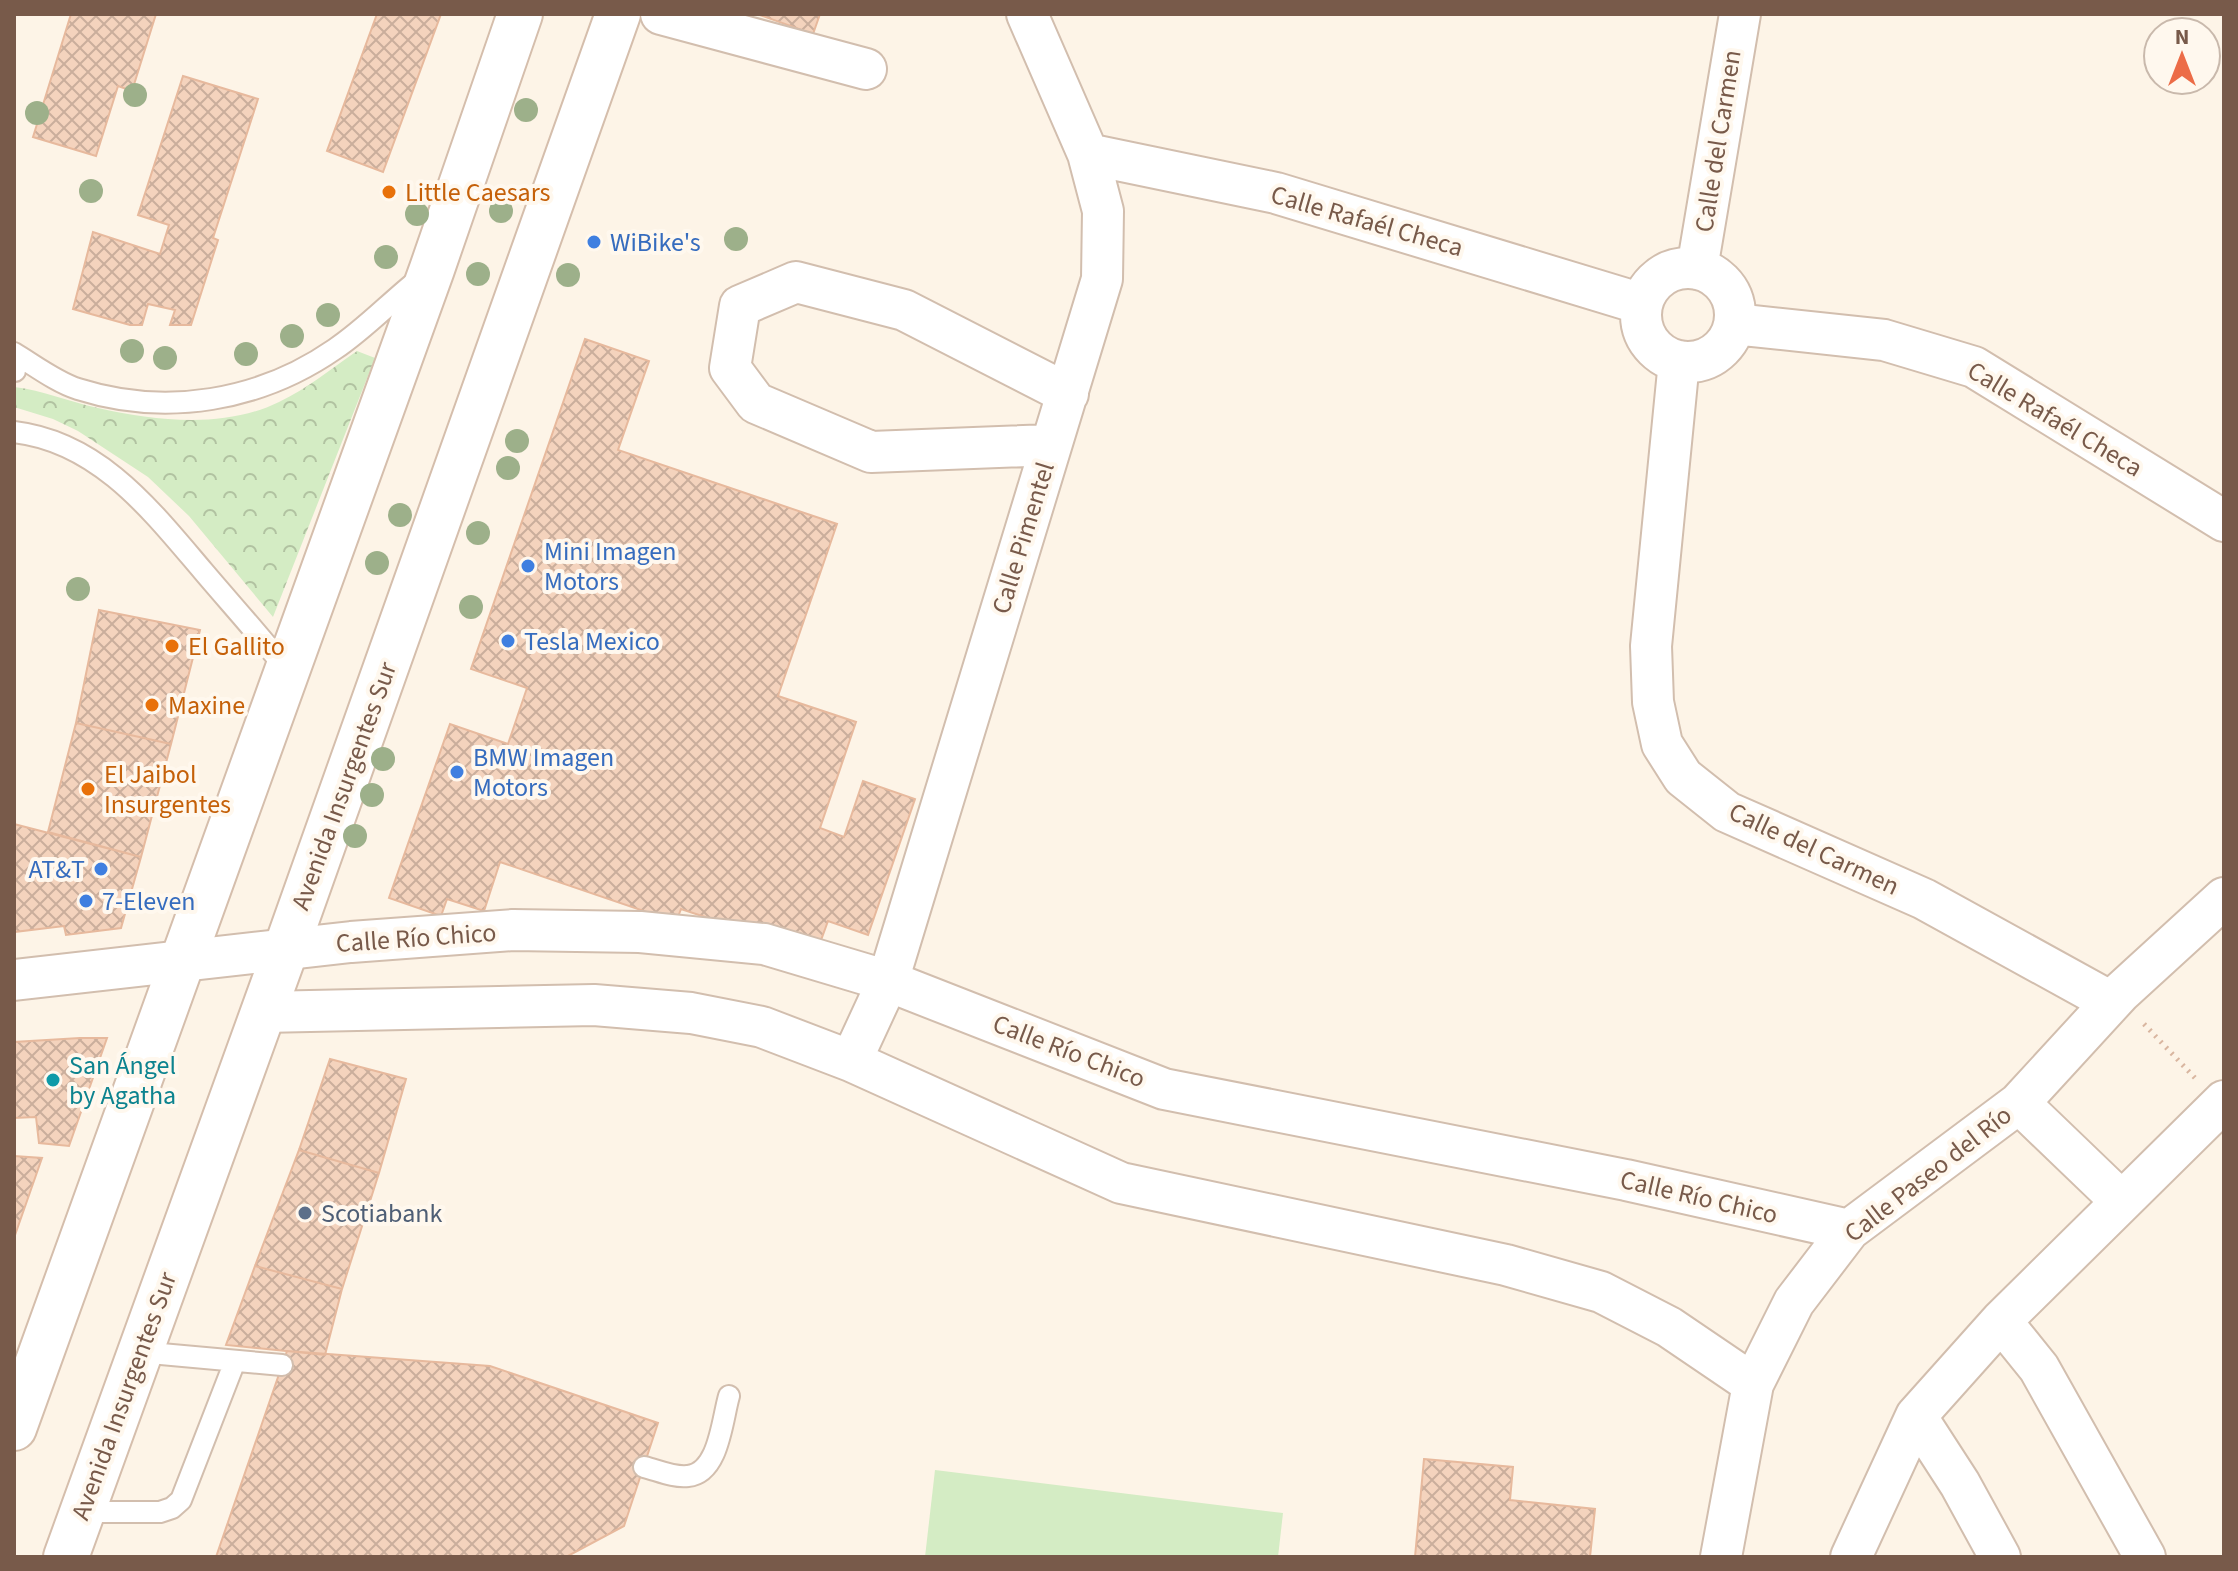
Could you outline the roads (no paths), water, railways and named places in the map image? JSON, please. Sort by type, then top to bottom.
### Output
[{"type":"main road","points":[[14,1428],[432,269],[520,14]]},
{"type":"main road","name":"Avenida Insurgentes Sur","points":[[66,1557],[618,14]]},
{"type":"street","points":[[661,14],[866,69]]},
{"type":"street","name":"Calle Pimentel","points":[[854,1055],[884,990],[1102,279],[1103,211],[1088,154],[1027,14]]},
{"type":"street","name":"Calle del Carmen","points":[[1697,269],[1740,14]]},
{"type":"street","name":"Calle Rafaél Checa","points":[[1088,154],[1276,193],[1642,304]]},
{"type":"street","points":[[1679,269],[1697,269],[1714,276],[1727,289],[1734,306],[1734,324],[1727,341],[1714,354],[1697,361],[1679,361],[1662,354],[1648,340],[1641,323],[1642,304],[1649,288],[1662,275],[1679,269]]},
{"type":"street","points":[[1051,445],[871,452],[756,403],[730,368],[740,306],[796,282],[904,310],[1068,394]]},
{"type":"street","name":"Calle Rafaél Checa","points":[[1734,324],[1884,340],[1974,367],[2224,521]]},
{"type":"street","name":"Calle del Carmen","points":[[1679,361],[1651,646],[1653,702],[1662,744],[1683,777],[1727,812],[1924,899],[2111,1002]]},
{"type":"street","name":"Calle Paseo del Río","points":[[1721,1557],[1753,1384],[1794,1302],[1849,1230],[2019,1103],[2111,1002],[2224,898]]},
{"type":"street","name":"Calle Río Chico","points":[[14,980],[286,949],[513,930],[640,932],[764,944],[1164,1089],[1626,1180],[1849,1230]]},
{"type":"street","points":[[263,1012],[594,1005],[691,1013],[762,1027],[854,1055],[1121,1183],[1506,1265],[1601,1292],[1669,1327],[1753,1384]]},
{"type":"street","points":[[1851,1557],[1916,1416],[2001,1321],[2224,1101]]},
{"type":"street","points":[[2019,1103],[2121,1201]]},
{"type":"street","points":[[2001,1321],[2039,1368],[2145,1557]]},
{"type":"street","points":[[1916,1416],[1960,1484],[2000,1557]]},
{"type":"lane","points":[[14,366],[76,389],[146,402],[184,403],[222,399],[281,380],[336,349],[432,269]]},
{"type":"lane","points":[[14,432],[39,435],[60,443],[110,471],[167,529],[259,633],[287,670]]},
{"type":"lane","points":[[139,1352],[282,1365]]},
{"type":"lane","points":[[83,1512],[160,1512],[172,1508],[181,1500],[235,1361]]},
{"type":"lane","points":[[644,1467],[685,1477],[699,1473],[711,1460],[729,1396]]},
{"type":"place","name":"Little Caesars","points":[[389,192]]},
{"type":"place","name":"WiBike's","points":[[594,242]]},
{"type":"place","name":"Mini Imagen Motors","points":[[528,566]]},
{"type":"place","name":"Tesla Mexico","points":[[508,641]]},
{"type":"place","name":"El Gallito","points":[[172,646]]},
{"type":"place","name":"Maxine","points":[[152,705]]},
{"type":"place","name":"BMW Imagen Motors","points":[[457,772]]},
{"type":"place","name":"El Jaibol Insurgentes","points":[[88,789]]},
{"type":"place","name":"AT&T","points":[[101,869]]},
{"type":"place","name":"7-Eleven","points":[[86,901]]},
{"type":"place","name":"San Ángel by Agatha","points":[[53,1080]]},
{"type":"place","name":"Scotiabank","points":[[305,1213]]}]
